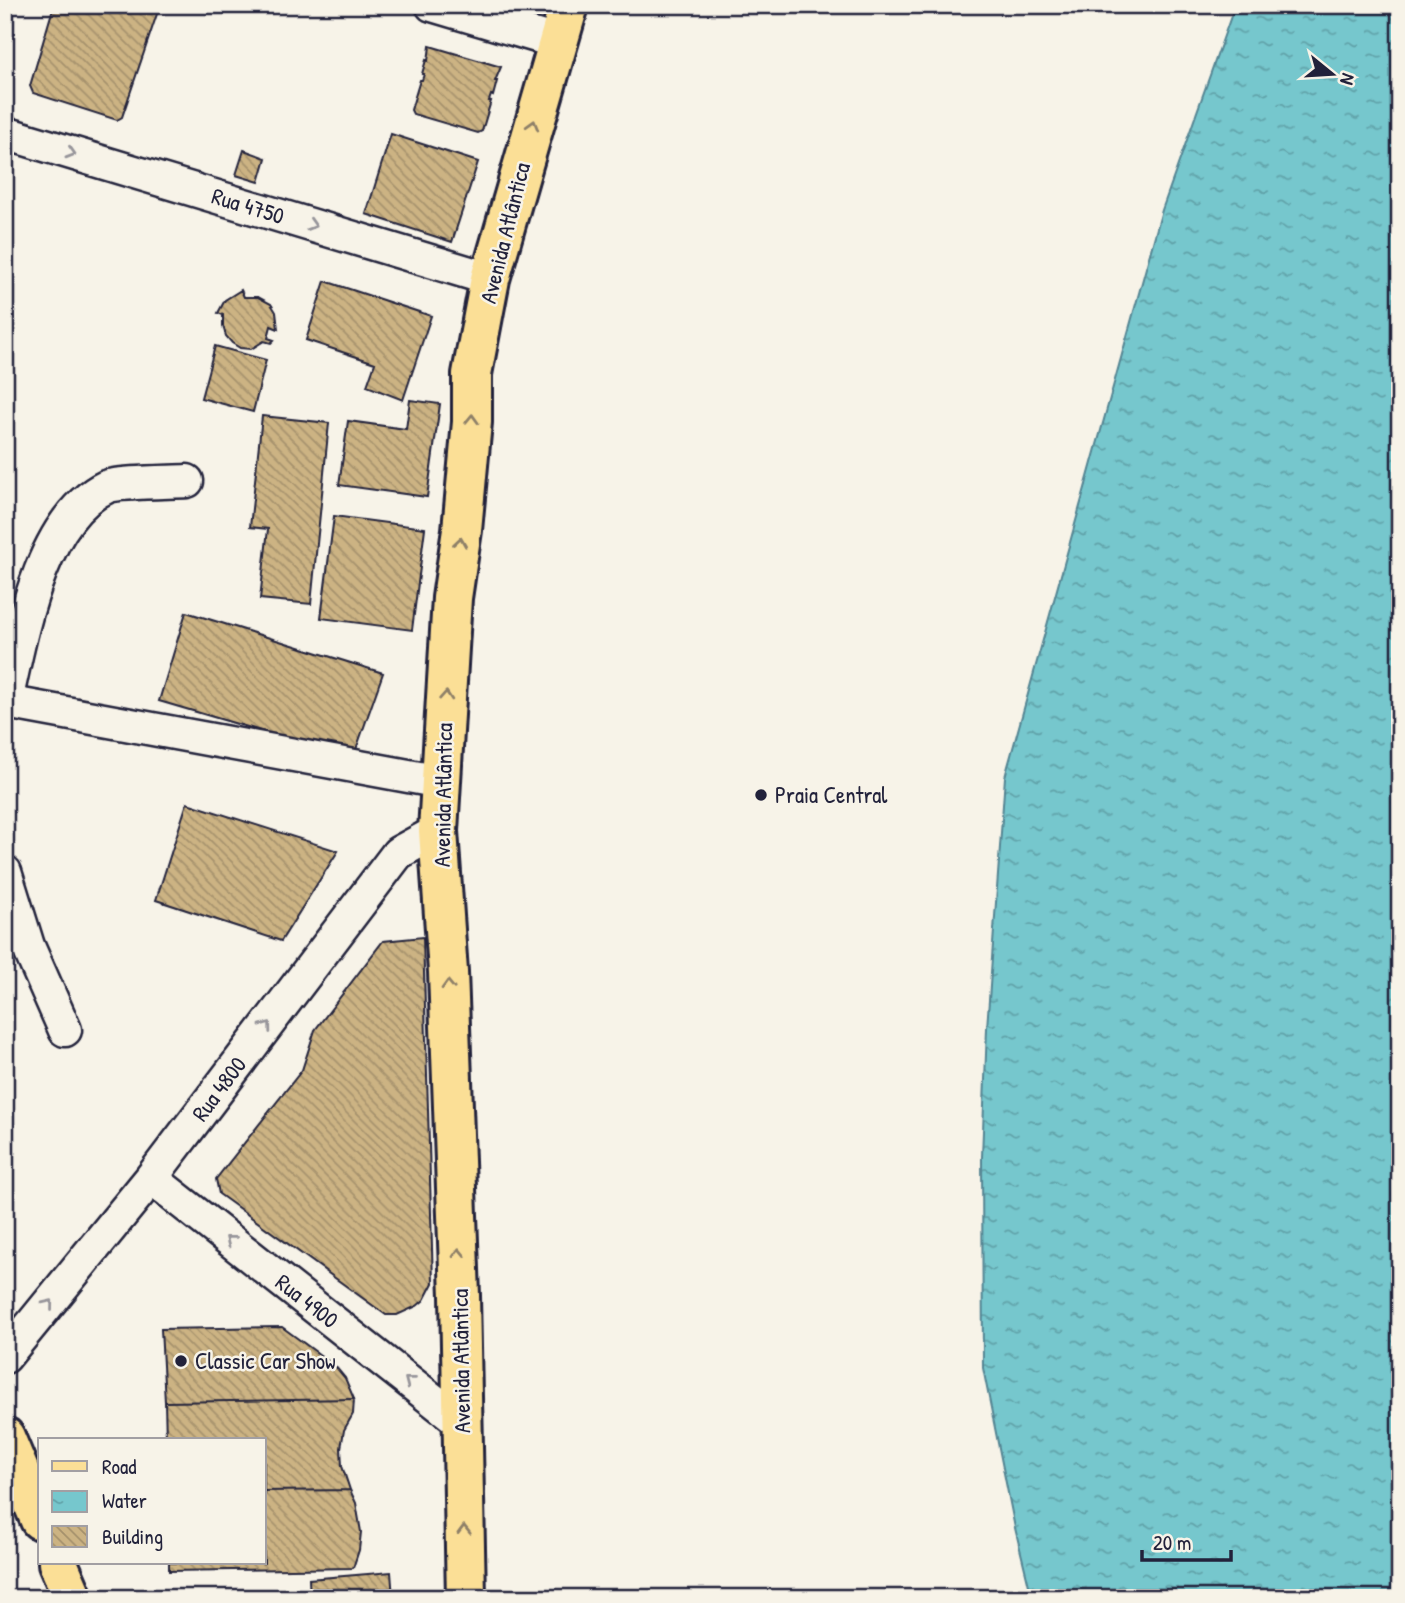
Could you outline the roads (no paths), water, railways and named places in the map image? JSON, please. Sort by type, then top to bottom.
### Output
[{"type":"main road","name":"Avenida Atlântica","points":[[466,1598],[460,1296],[448,972],[438,831],[452,598],[462,530],[472,422],[472,374],[490,279],[569,5]]},
{"type":"main road","points":[[5,1437],[38,1515]]},
{"type":"main road","points":[[58,1564],[73,1598]]},
{"type":"street","points":[[432,5],[557,43]]},
{"type":"street","name":"Rua 4750","points":[[5,133],[490,279]]},
{"type":"street","points":[[187,481],[107,486],[71,513],[45,559],[29,605],[6,704],[441,782]]},
{"type":"street","name":"Rua 4800","points":[[5,1357],[151,1178],[398,853],[438,831]]},
{"type":"street","points":[[5,872],[29,946],[65,1030]]},
{"type":"street","name":"Rua 4900","points":[[151,1178],[462,1423]]},
{"type":"water","points":[[1235,5],[1400,5],[1400,1598],[1032,1598],[983,1368],[982,1157],[987,1028],[1005,777],[1162,210]]},
{"type":"place","name":"Praia Central","points":[[761,795]]},
{"type":"place","name":"Classic Car Show","points":[[181,1361]]}]
